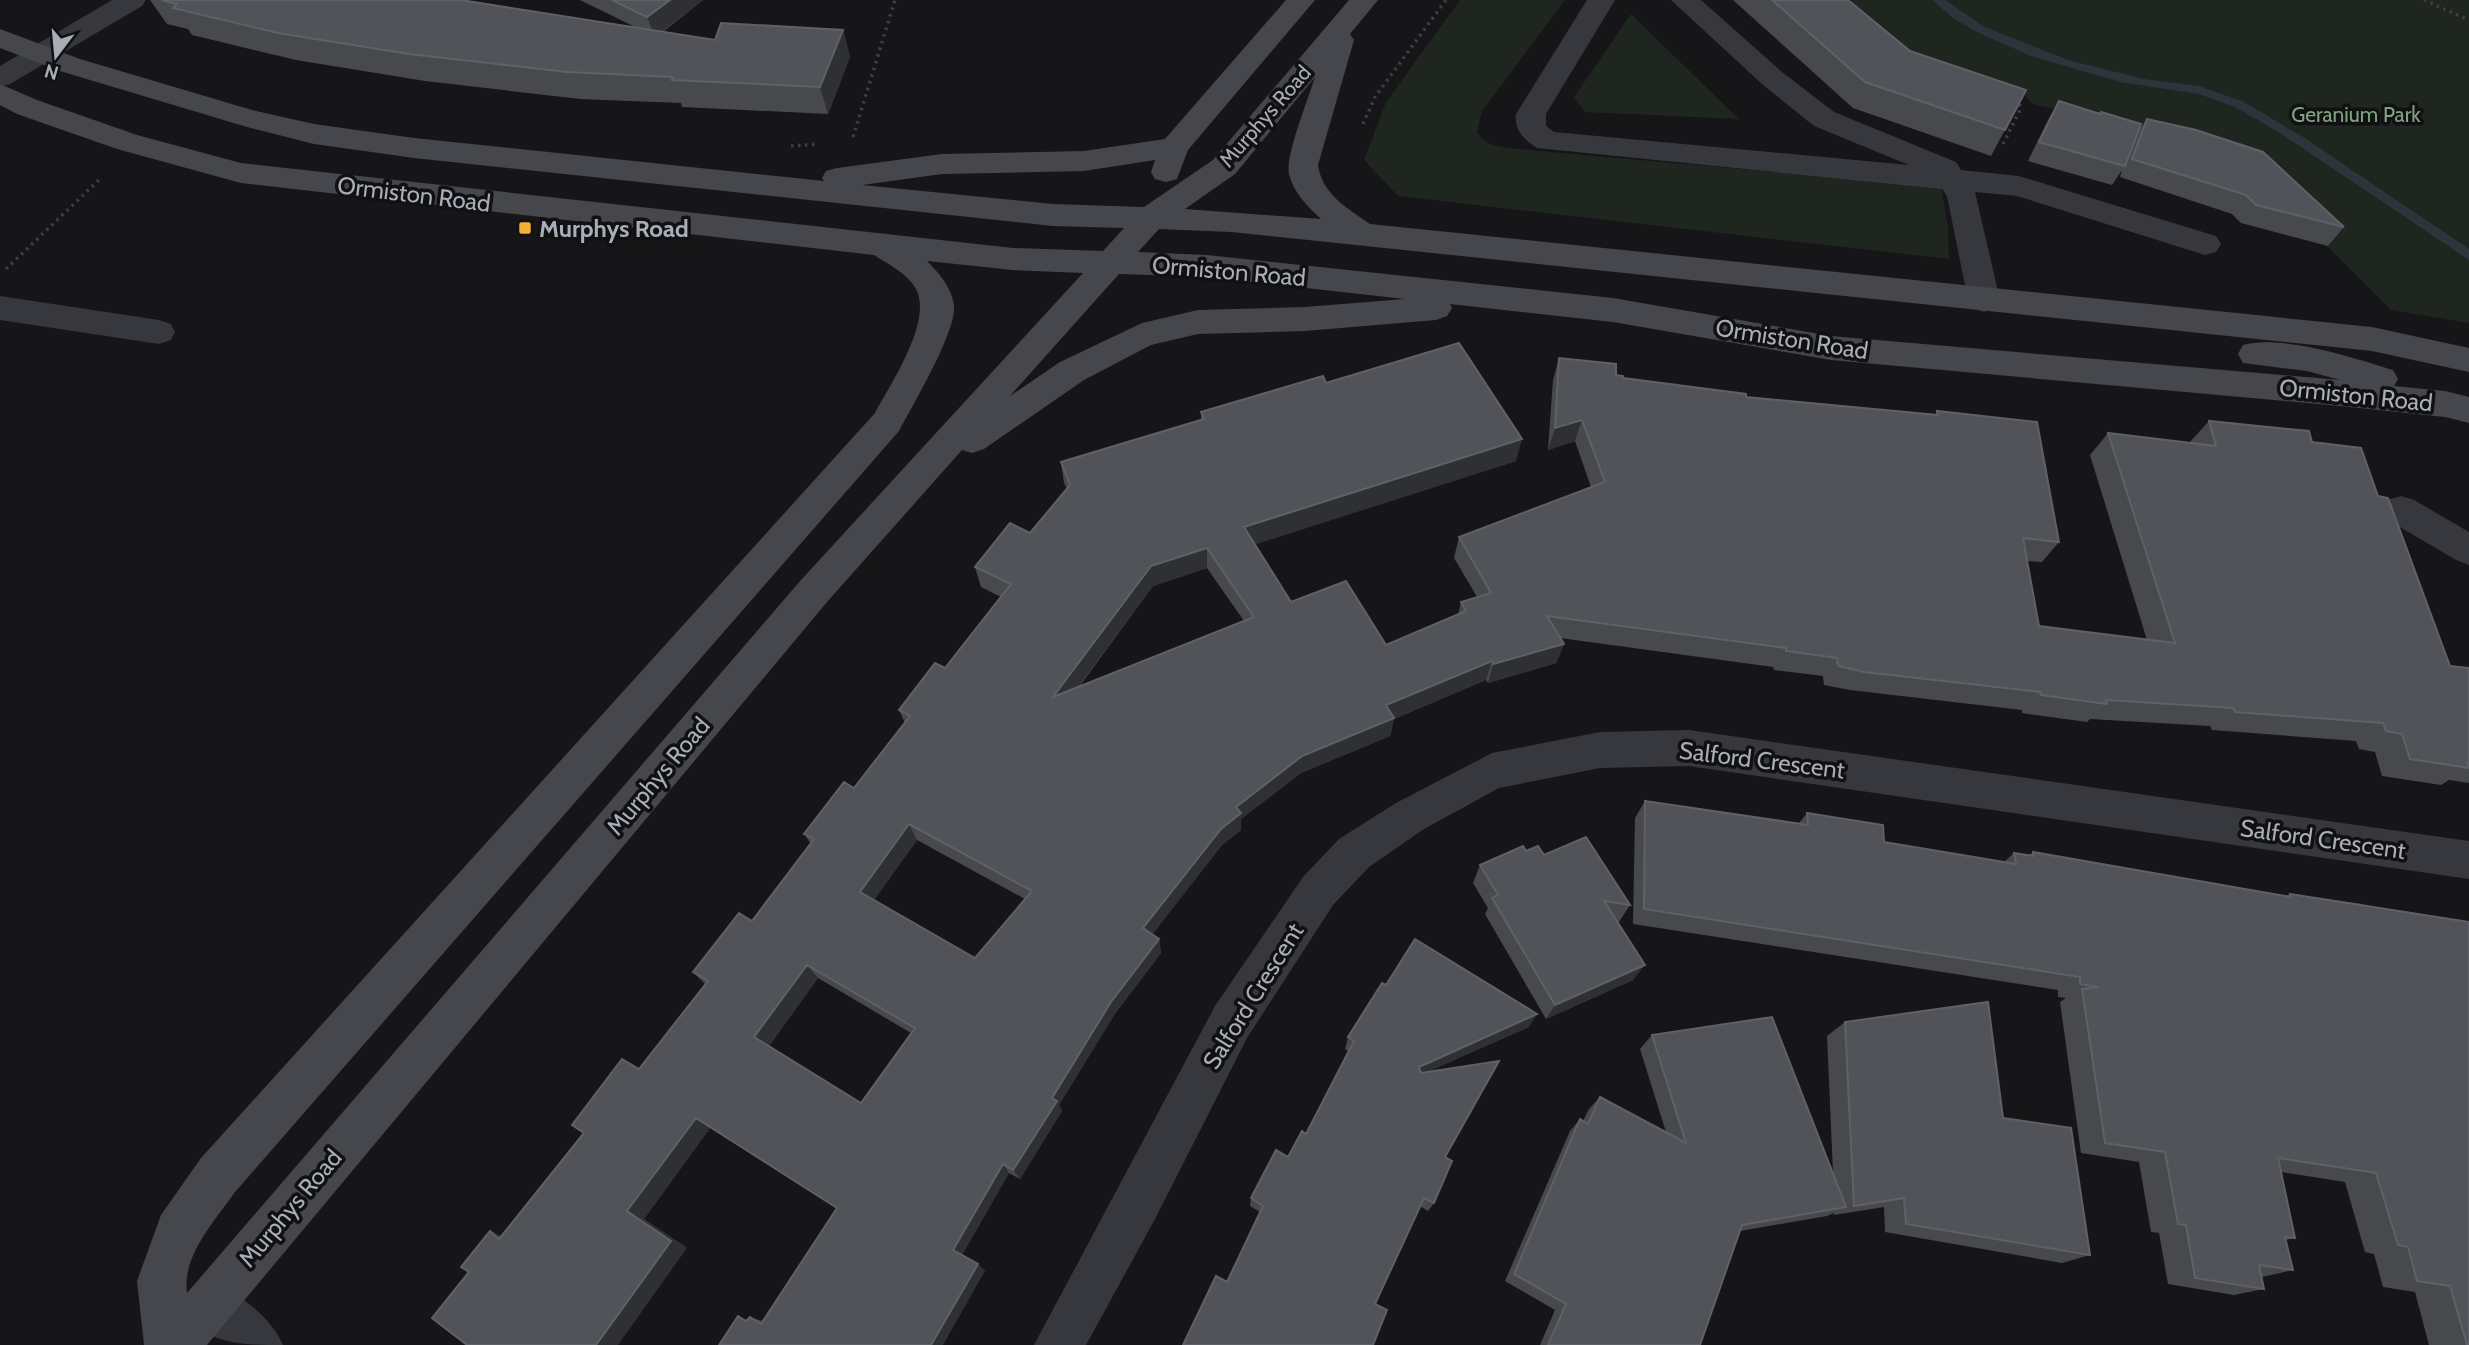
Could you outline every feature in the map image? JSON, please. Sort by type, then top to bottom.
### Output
[{"type":"main road","name":"Murphys Road","points":[[1152,217],[1174,147],[1301,0]]},
{"type":"main road","name":"Murphys Road","points":[[175,1345],[814,591],[1152,217],[1224,167],[1364,0]]},
{"type":"main road","points":[[1344,24],[1303,165],[1303,179],[1326,208],[1362,234]]},
{"type":"main road","name":"Ormiston Road","points":[[0,38],[42,54],[247,118],[314,134],[776,187],[1053,215],[1231,221],[2372,339],[2469,360]]},
{"type":"main road","name":"Ormiston Road","points":[[0,93],[27,107],[127,142],[242,173],[401,193],[1013,259],[1196,265],[1613,310],[1831,348],[2213,381],[2457,407]]},
{"type":"main road","points":[[776,187],[942,164],[1084,162],[1174,147]]},
{"type":"main road","points":[[169,1345],[161,1281],[178,1232],[218,1175],[887,422],[925,350],[938,308],[930,284],[914,266],[881,243]]},
{"type":"main road","points":[[1984,300],[1991,315],[2003,323],[2022,328],[2307,359],[2404,386],[2457,407]]},
{"type":"main road","points":[[913,482],[1061,378],[1142,335],[1198,322],[1305,319],[1529,301]]},
{"type":"street","points":[[0,78],[132,0]]},
{"type":"street","points":[[1601,0],[1531,114],[1531,127],[1547,141],[2001,183],[2019,186],[2205,244]]},
{"type":"street","points":[[1685,0],[1772,78],[1824,119],[1934,163],[1953,179],[1962,196],[1984,300]]},
{"type":"street","points":[[2,310],[159,332]]},
{"type":"street","points":[[2400,510],[2469,550]]},
{"type":"street","name":"Salford Crescent","points":[[1059,1345],[1137,1204],[1231,1022],[1318,891],[1354,853],[1410,816],[1492,771],[1601,750],[1689,748],[2469,860]]},
{"type":"street","points":[[208,1305],[258,1345]]},
{"type":"path","points":[[852,141],[895,0]]},
{"type":"path","points":[[1360,130],[1375,97],[1446,0]]},
{"type":"path","points":[[2424,0],[2469,20]]},
{"type":"path","points":[[2464,16],[2469,13]]},
{"type":"path","points":[[2001,183],[1993,166],[2021,108],[2017,99]]},
{"type":"path","points":[[0,274],[102,177]]},
{"type":"green space","points":[[1460,0],[1565,0],[1482,111],[1477,133],[1489,144],[1508,148],[1941,187],[1948,227],[1949,259],[1398,196],[1364,160],[1386,102]]},
{"type":"green space","name":"Geranium Park","points":[[1845,0],[2469,0],[2469,323],[2391,310],[2241,161],[2150,128],[2032,104],[2022,92],[1920,61]]},
{"type":"green space","points":[[1631,14],[1739,119],[1585,112],[1574,97]]},
{"type":"building","points":[[161,0],[461,0],[715,40],[721,23],[843,30],[820,87],[567,72],[409,54],[278,33],[173,8],[177,4]]},
{"type":"building","points":[[612,0],[670,0],[647,17]]},
{"type":"building","points":[[1772,0],[1848,0],[1910,51],[2026,90],[2005,130],[1865,82]]},
{"type":"building","points":[[2059,101],[2141,124],[2125,166],[2039,142]]},
{"type":"building","points":[[2147,119],[2196,130],[2263,152],[2344,227],[2256,205],[2246,195],[2132,159]]},
{"type":"building","points":[[1459,343],[1522,439],[1244,527],[1291,602],[1346,581],[1386,645],[1466,611],[1461,602],[1491,593],[1459,537],[1605,482],[1582,420],[1555,428],[1559,358],[1616,364],[1616,375],[1623,378],[1746,394],[1746,397],[1938,415],[1937,411],[2037,422],[2059,542],[2023,538],[2039,626],[2175,643],[2108,433],[2216,446],[2209,421],[2309,431],[2312,442],[2361,448],[2378,496],[2388,498],[2450,666],[2469,668],[2469,768],[2410,759],[2402,734],[2386,731],[2383,723],[2235,712],[2233,708],[2106,700],[2107,704],[2041,695],[2040,692],[1864,672],[1838,666],[1837,658],[1786,651],[1786,648],[1547,616],[1564,644],[1493,664],[1492,661],[1386,705],[1394,718],[1302,756],[1236,807],[1241,813],[1221,829],[1143,928],[1159,939],[1111,1002],[1052,1098],[1057,1101],[1013,1170],[1003,1164],[953,1250],[978,1264],[931,1345],[719,1345],[738,1316],[746,1321],[750,1317],[761,1324],[837,1208],[696,1118],[627,1211],[671,1241],[596,1345],[467,1345],[432,1318],[469,1272],[461,1267],[490,1231],[499,1239],[584,1133],[572,1125],[622,1059],[639,1069],[708,981],[693,972],[739,913],[752,921],[814,839],[804,834],[844,782],[854,788],[910,716],[899,710],[935,663],[945,668],[1011,584],[975,567],[1010,523],[1030,533],[1070,485],[1061,462],[1204,419],[1201,412],[1323,376],[1326,383]],"holes":[[[1207,548],[1254,617],[1053,697],[1151,566]],[[909,824],[1032,891],[975,958],[860,892]],[[807,965],[915,1028],[861,1103],[754,1037]]]},
{"type":"building","points":[[1645,801],[1808,825],[1807,813],[1883,825],[1884,842],[2016,864],[2014,853],[2033,856],[2033,852],[2291,897],[2290,894],[2469,922],[2469,1345],[2450,1286],[2417,1281],[2408,1247],[2398,1245],[2376,1173],[2278,1158],[2295,1238],[2285,1237],[2293,1270],[2259,1265],[2264,1289],[2195,1278],[2186,1225],[2178,1224],[2165,1152],[2105,1143],[2082,989],[2098,987],[2080,984],[2080,977],[1644,909]]},
{"type":"building","points":[[1586,837],[1630,905],[1604,901],[1645,965],[1555,1005],[1492,898],[1498,895],[1480,865],[1523,846],[1526,851],[1538,846],[1544,855]]},
{"type":"building","points":[[1415,939],[1537,1014],[1419,1067],[1421,1073],[1499,1061],[1445,1157],[1452,1161],[1434,1203],[1424,1198],[1375,1304],[1387,1310],[1373,1345],[1183,1345],[1216,1276],[1227,1282],[1263,1206],[1251,1198],[1276,1150],[1288,1157],[1302,1131],[1306,1134],[1354,1041],[1348,1037],[1382,983],[1386,985]]},
{"type":"building","points":[[1988,1002],[2003,1118],[2071,1128],[2090,1255],[1906,1224],[1904,1198],[1854,1206],[1845,1022]]},
{"type":"building","points":[[1772,1017],[1846,1207],[1742,1225],[1700,1345],[1548,1345],[1566,1304],[1514,1274],[1580,1119],[1588,1124],[1600,1097],[1686,1143],[1652,1035]]},
{"type":"waterway","points":[[1938,0],[1981,29],[2035,53],[2120,78],[2199,90],[2239,105],[2270,121],[2469,255]]},
{"type":"place","name":"Murphys Road","points":[[525,228]]}]
